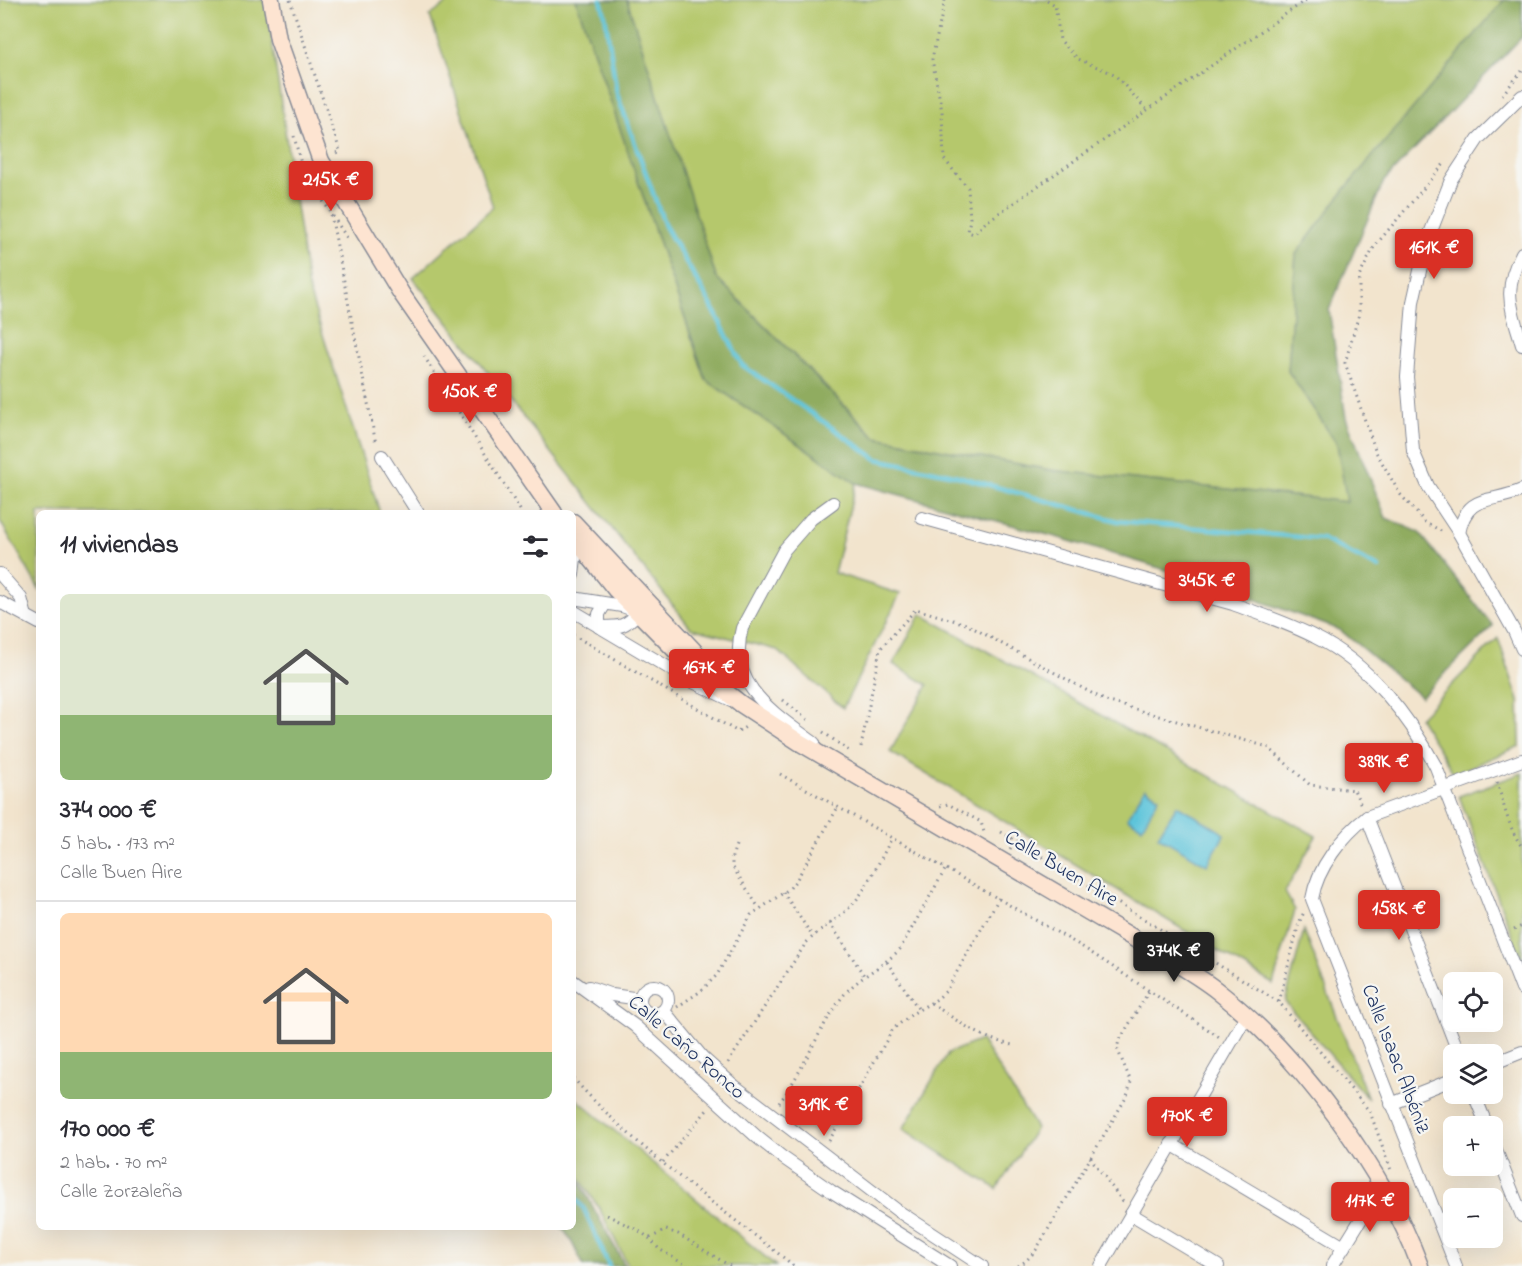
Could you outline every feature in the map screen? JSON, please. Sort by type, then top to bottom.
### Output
[{"type":"main road","points":[[271,0],[278,39],[321,161],[401,293],[550,510]]},
{"type":"main road","points":[[500,437],[562,510]]},
{"type":"main road","points":[[576,525],[712,670],[765,717],[799,742]]},
{"type":"main road","points":[[576,540],[616,590],[682,657],[741,704],[799,742]]},
{"type":"main road","name":"Calle Buen Aire","points":[[799,742],[1200,978],[1247,1015],[1306,1079],[1344,1128],[1382,1185],[1406,1229],[1420,1266]]},
{"type":"street","points":[[1522,96],[1478,140],[1451,180],[1426,244],[1413,302],[1407,377],[1413,451],[1428,486],[1459,533],[1514,630],[1522,649]]},
{"type":"street","points":[[1522,253],[1513,270],[1509,302],[1522,345]]},
{"type":"street","points":[[382,456],[416,510]]},
{"type":"street","points":[[1459,533],[1464,514],[1471,507],[1480,502],[1522,490]]},
{"type":"street","points":[[833,503],[811,519],[784,550],[742,628],[738,640],[738,660],[746,682],[754,694],[788,724],[860,778]]},
{"type":"street","points":[[922,518],[1233,604],[1317,638],[1348,659],[1398,708],[1420,737],[1445,788],[1522,989]]},
{"type":"street","points":[[0,574],[21,598],[26,616]]},
{"type":"street","points":[[576,599],[639,612],[627,625],[599,627]]},
{"type":"street","points":[[0,602],[36,621]]},
{"type":"street","points":[[599,627],[599,614],[605,604]]},
{"type":"street","points":[[576,613],[691,681],[741,704]]},
{"type":"street","points":[[1312,899],[1318,879],[1338,844],[1367,817],[1522,760]]},
{"type":"street","points":[[1367,817],[1455,1044]]},
{"type":"street","name":"Calle Isaac Albéniz","points":[[1312,899],[1456,1266]]},
{"type":"street","name":"Calle Caño Ronco","points":[[576,981],[603,993],[640,999]]},
{"type":"street","name":"Calle Caño Ronco","points":[[576,982],[635,1026],[757,1137],[814,1180],[950,1266]]},
{"type":"street","points":[[653,986],[665,992],[668,998],[665,1012],[651,1014],[641,1006],[642,993],[647,988],[653,986]]},
{"type":"street","points":[[665,1012],[703,1058],[771,1115],[898,1211],[982,1266]]},
{"type":"street","points":[[1101,1266],[1247,1015]]},
{"type":"street","points":[[1503,1060],[1522,1052]]},
{"type":"street","points":[[1391,1104],[1443,1083]]},
{"type":"street","points":[[1171,1144],[1344,1247]]},
{"type":"street","points":[[1503,1168],[1522,1216]]},
{"type":"street","points":[[1332,1266],[1382,1185]]},
{"type":"street","points":[[1131,1214],[1218,1266]]},
{"type":"path","points":[[291,0],[340,151],[321,161]]},
{"type":"path","points":[[945,0],[932,59],[942,111],[944,159],[968,188],[970,218],[968,232],[974,234],[986,222],[1306,0]]},
{"type":"path","points":[[1047,0],[1055,4],[1060,40],[1078,59],[1114,74],[1147,110]]},
{"type":"path","points":[[328,195],[376,445],[382,456]]},
{"type":"path","points":[[861,747],[880,649],[916,609],[966,624],[1106,701],[1268,747],[1310,785],[1354,790],[1367,817]]},
{"type":"path","points":[[1494,770],[1508,820],[1514,836],[1522,847]]},
{"type":"path","points":[[780,774],[1081,946],[1230,1044]]},
{"type":"path","points":[[665,1012],[709,985],[751,915],[797,879],[838,807]]},
{"type":"path","points":[[1001,832],[1279,1002],[1370,1112]]},
{"type":"path","points":[[720,1074],[742,1044],[800,953],[813,937],[851,907],[892,838]]},
{"type":"path","points":[[1004,862],[1015,840]]},
{"type":"path","points":[[736,845],[732,866],[759,908]]},
{"type":"path","points":[[771,1115],[796,1078],[837,1005],[851,987],[887,962],[900,949],[946,868]]},
{"type":"path","points":[[783,892],[813,937]]},
{"type":"path","points":[[821,1154],[893,1029],[946,991],[999,898]]},
{"type":"path","points":[[1279,1002],[1299,923],[1312,899]]},
{"type":"path","points":[[830,923],[866,977]]},
{"type":"path","points":[[887,962],[919,1010]]},
{"type":"path","points":[[1018,1266],[1036,1250],[1127,1096],[1131,1082],[1117,1048],[1149,991]]},
{"type":"path","points":[[931,1003],[981,1035],[994,1041],[1013,1045]]},
{"type":"path","points":[[576,1081],[614,1119],[711,1203],[794,1266]]},
{"type":"path","points":[[663,1162],[717,1099]]},
{"type":"path","points":[[1090,1157],[1131,1214]]},
{"type":"path","points":[[606,1215],[649,1238],[658,1249],[687,1266]]},
{"type":"path","points":[[649,1238],[666,1230],[678,1234],[729,1266]]},
{"type":"green space","points":[[0,0],[266,0],[308,288],[379,510],[36,510],[36,584],[0,521]]},
{"type":"green space","points":[[452,0],[576,0],[706,380],[856,483],[834,573],[900,594],[843,708],[777,650],[691,628],[413,278],[493,207],[430,16]]},
{"type":"green space","points":[[576,0],[627,0],[716,277],[875,437],[1050,470],[1347,502],[1337,444],[1288,371],[1296,254],[1345,189],[1504,0],[1522,0],[1522,37],[1384,181],[1329,310],[1346,418],[1386,518],[1419,532],[1493,626],[1421,697],[1340,630],[1213,584],[1056,537],[856,483],[706,380]]},
{"type":"green space","points":[[627,0],[1505,0],[1296,254],[1288,371],[1337,444],[1348,502],[1050,470],[876,437],[716,277]]},
{"type":"green space","points":[[921,614],[1316,836],[1285,892],[1295,910],[1273,984],[890,752],[928,685],[893,664]]},
{"type":"green space","points":[[1498,638],[1519,701],[1520,746],[1454,774],[1419,718]]},
{"type":"green space","points":[[1522,773],[1522,961],[1459,796]]},
{"type":"green space","points":[[1304,930],[1368,1099],[1285,1002]]},
{"type":"green space","points":[[981,1040],[1036,1128],[997,1189],[903,1129],[948,1053]]},
{"type":"green space","points":[[576,1099],[776,1266],[628,1266],[599,1208],[576,1174]]},
{"type":"green space","points":[[576,1176],[625,1266],[584,1266],[563,1230],[576,1230]]},
{"type":"water","points":[[1145,788],[1159,797],[1142,827],[1127,818]]},
{"type":"water","points":[[1177,805],[1225,834],[1207,865],[1158,836]]},
{"type":"waterway","points":[[601,0],[617,94],[665,226],[710,303],[742,365],[877,459],[954,475],[1118,521],[1322,539],[1379,568]]},
{"type":"waterway","points":[[576,1199],[584,1209],[609,1266]]}]
